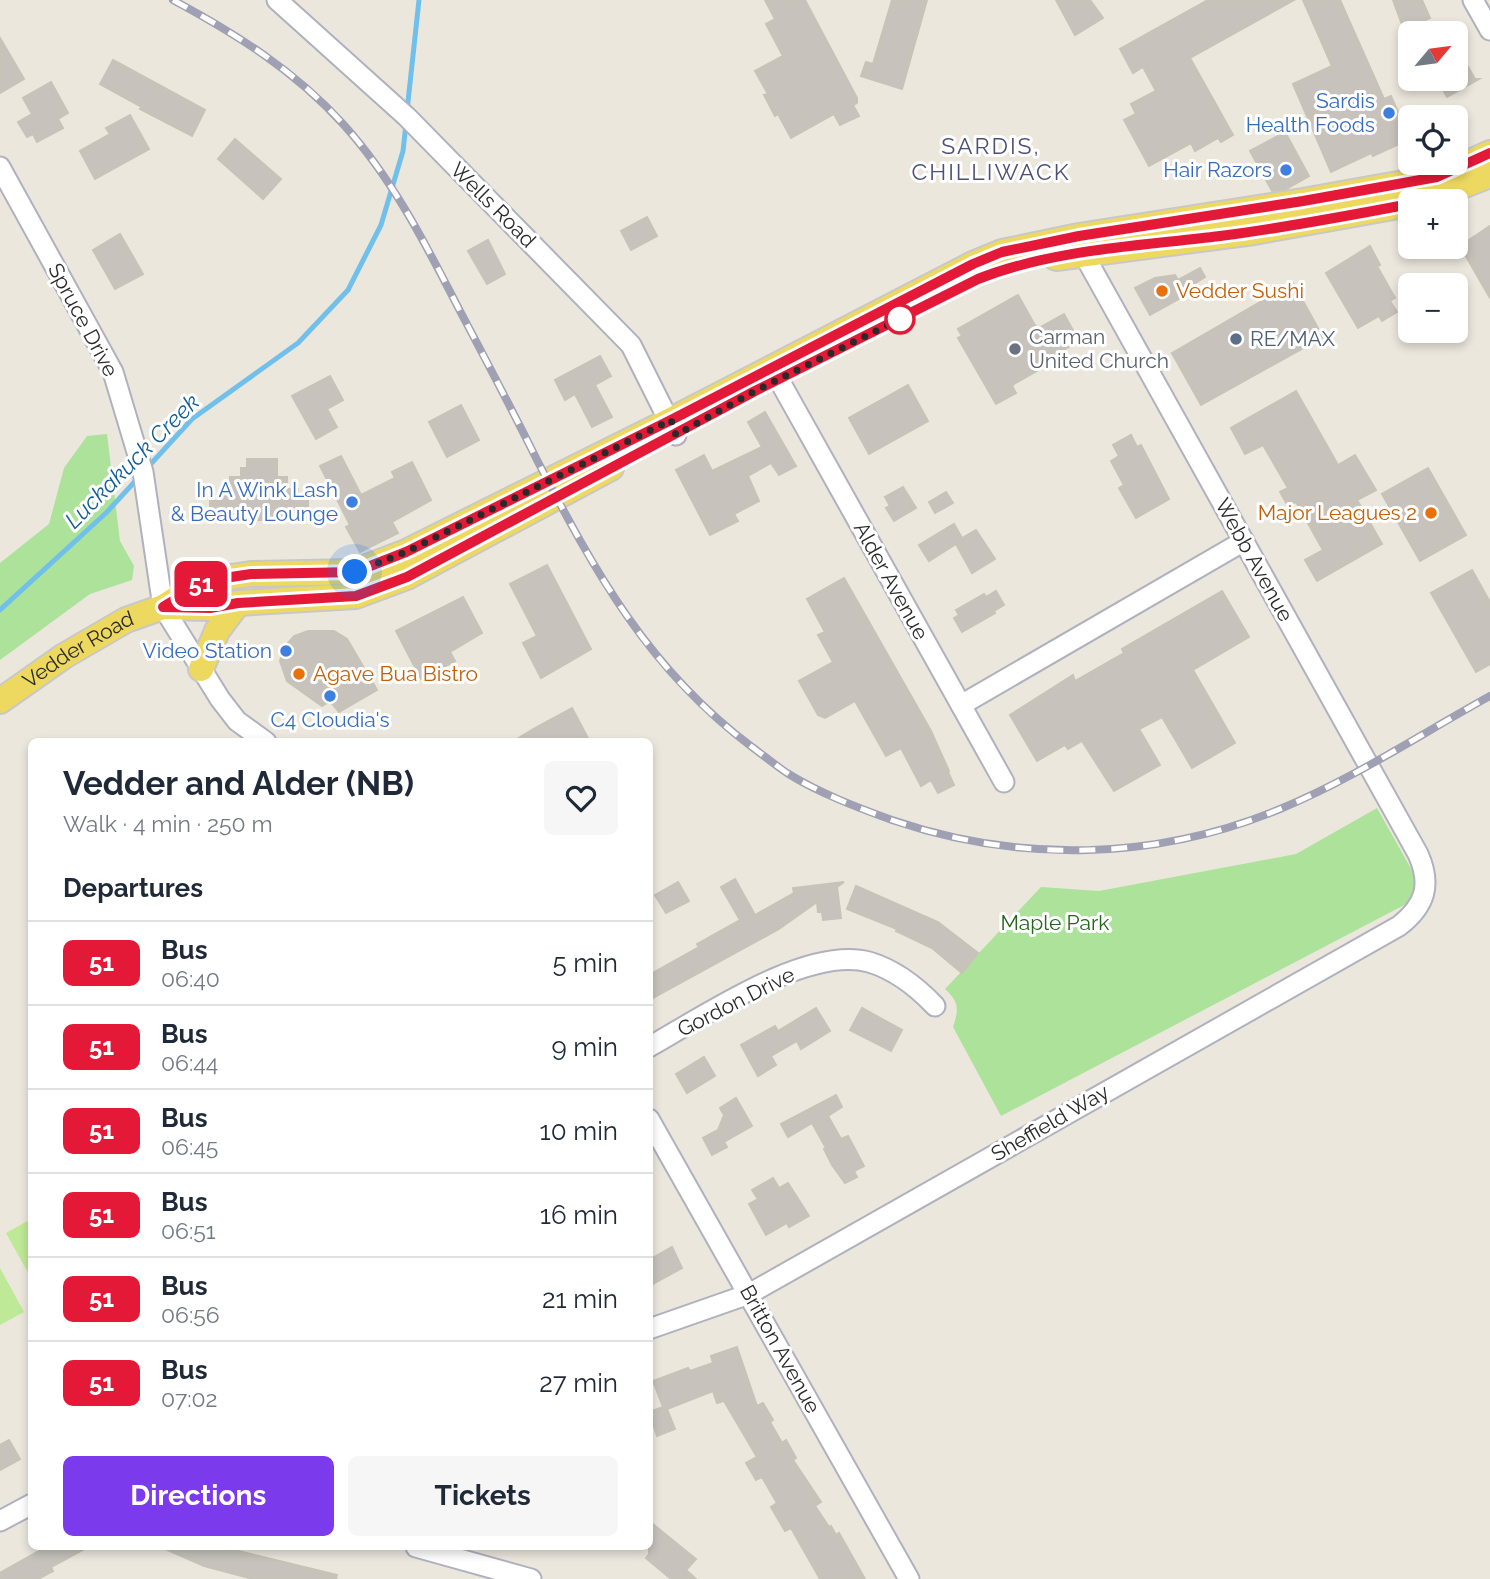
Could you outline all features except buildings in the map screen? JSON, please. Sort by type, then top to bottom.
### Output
[{"type":"main road","name":"Vedder Road","points":[[0,701],[64,656],[116,626],[163,607],[205,581],[251,574],[355,572],[406,552],[779,380],[978,279],[1006,268],[1081,244],[1437,177],[1490,153]]},
{"type":"main road","points":[[1454,189],[1490,175]]},
{"type":"main road","name":"Vedder Road","points":[[163,607],[210,608],[238,603],[356,596],[407,577],[556,496],[674,427],[973,264],[1002,252],[1254,232],[1398,206]]},
{"type":"main road","points":[[201,668],[218,631],[238,603]]},
{"type":"street","name":"Wells Road","points":[[277,0],[407,117],[632,345],[674,427]]},
{"type":"street","points":[[1473,0],[1490,30]]},
{"type":"street","name":"Spruce Drive","points":[[0,167],[113,372],[143,472],[163,607]]},
{"type":"street","name":"Webb Avenue","points":[[1081,244],[1418,854],[1425,870],[1426,884]]},
{"type":"street","name":"Alder Avenue","points":[[779,380],[1004,782]]},
{"type":"street","points":[[961,705],[1244,541]]},
{"type":"street","points":[[163,607],[220,699],[237,721],[260,738]]},
{"type":"street","name":"Sheffield Way","points":[[653,1328],[749,1294],[1399,926],[1419,907],[1426,884]]},
{"type":"street","name":"Gordon Drive","points":[[653,1045],[777,976],[813,964],[844,960],[869,962],[915,986],[936,1006]]},
{"type":"street","name":"Britton Avenue","points":[[653,1126],[909,1579]]},
{"type":"street","points":[[0,1521],[28,1506]]},
{"type":"street","points":[[427,1550],[531,1579]]},
{"type":"green space","points":[[107,434],[120,541],[134,566],[132,580],[90,594],[0,660],[0,563],[49,524],[64,468],[87,436]]},
{"type":"green space","name":"Maple Park","points":[[1377,808],[1414,874],[1416,887],[1410,902],[1001,1116],[953,1027],[956,1006],[945,989],[1041,887],[1099,891],[1296,854]]},
{"type":"green space","points":[[28,1221],[28,1273],[6,1233]]},
{"type":"green space","points":[[0,1268],[24,1312],[0,1325]]},
{"type":"waterway","name":"Luckakuck Creek","points":[[407,111],[419,0]]},
{"type":"waterway","name":"Luckakuck Creek","points":[[148,467],[192,419],[298,343],[348,290],[381,225],[403,151],[406,124]]},
{"type":"waterway","name":"Luckakuck Creek","points":[[0,610],[106,513],[139,477]]},
{"type":"railway","points":[[173,0],[242,40],[284,70],[324,105],[361,145],[378,167],[421,237],[580,541],[627,616],[683,685],[715,717],[778,767],[812,787],[892,820],[989,844],[1038,849],[1136,847],[1184,839],[1233,826],[1280,809],[1360,770],[1490,696]]},
{"type":"bus line","name":"51","points":[[1398,206],[1254,232],[1083,253],[1006,268],[978,279],[755,391],[407,577],[356,596],[238,603],[210,608],[163,607],[205,581],[251,574],[355,572],[406,552],[671,420],[973,264],[1002,252],[1079,236],[1437,177],[1490,153]]},
{"type":"place","name":"Sardis Health Foods","points":[[1389,113]]},
{"type":"place","name":"Hair Razors","points":[[1286,170]]},
{"type":"place","name":"Vedder Sushi","points":[[1162,291]]},
{"type":"place","name":"RE/MAX","points":[[1236,339]]},
{"type":"place","name":"Carman United Church","points":[[1015,349]]},
{"type":"place","name":"In A Wink Lash & Beauty Lounge","points":[[352,502]]},
{"type":"place","name":"Major Leagues 2","points":[[1431,513]]},
{"type":"place","name":"Video Station","points":[[286,651]]},
{"type":"place","name":"Agave Bua Bistro","points":[[299,674]]},
{"type":"place","name":"C4 Cloudia's","points":[[330,696]]},
{"type":"district","name":"SARDIS, CHILLIWACK","points":[[991,159]]},
{"type":"route","points":[[355,572],[406,552],[671,420],[676,435],[755,391],[904,317],[900,319]]}]
